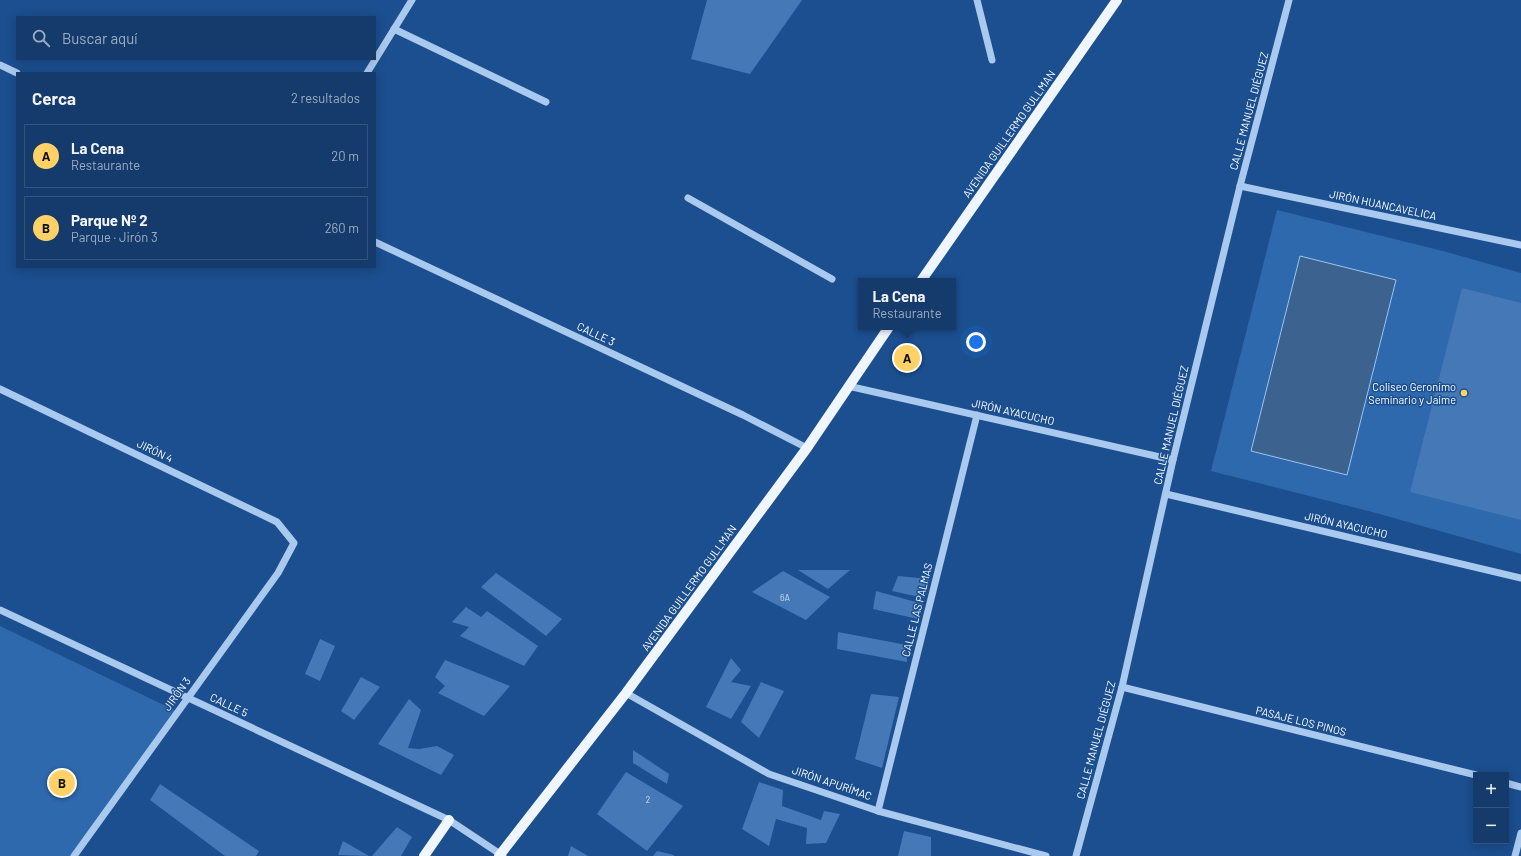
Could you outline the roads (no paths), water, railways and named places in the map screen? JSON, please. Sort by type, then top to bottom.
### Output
[{"type":"main road","name":"AVENIDA GUILLERMO GULLMAN","points":[[923,278],[1117,0]]},
{"type":"main road","name":"AVENIDA GUILLERMO GULLMAN","points":[[501,855],[626,693],[807,448],[887,330]]},
{"type":"main road","points":[[424,856],[449,820]]},
{"type":"street","points":[[376,58],[412,0]]},
{"type":"street","points":[[977,0],[992,60]]},
{"type":"street","name":"CALLE MANUEL DIÉGUEZ","points":[[1076,856],[1122,687],[1174,460],[1240,186],[1289,0]]},
{"type":"street","points":[[394,29],[546,102]]},
{"type":"street","points":[[368,72],[375,60]]},
{"type":"street","points":[[0,65],[16,73]]},
{"type":"street","name":"JIRÓN HUANCAVELICA","points":[[1240,186],[1521,245]]},
{"type":"street","points":[[688,198],[832,279]]},
{"type":"street","name":"CALLE 3","points":[[376,242],[743,415],[807,448]]},
{"type":"street","name":"JIRÓN AYACUCHO","points":[[848,386],[1174,460]]},
{"type":"street","name":"JIRÓN 4","points":[[0,389],[277,522],[294,542]]},
{"type":"street","name":"CALLE LAS PALMAS","points":[[878,810],[977,415]]},
{"type":"street","name":"JIRÓN AYACUCHO","points":[[1166,494],[1521,578]]},
{"type":"street","name":"JIRÓN 3","points":[[74,856],[278,573],[294,542]]},
{"type":"street","name":"CALLE 5","points":[[0,610],[449,820],[501,855]]},
{"type":"street","name":"PASAJE LOS PINOS","points":[[1122,687],[1473,775]]},
{"type":"street","name":"JIRÓN APURÍMAC","points":[[626,693],[769,774],[878,810],[1046,856]]},
{"type":"street","points":[[1509,784],[1521,787]]},
{"type":"street","points":[[1515,856],[1521,833]]},
{"type":"place","name":"La Cena","points":[[907,358]]},
{"type":"place","name":"Coliseo Geronimo Seminario y Jaime","points":[[1464,393]]},
{"type":"place","name":"Parque Nº 2","points":[[62,783]]}]
